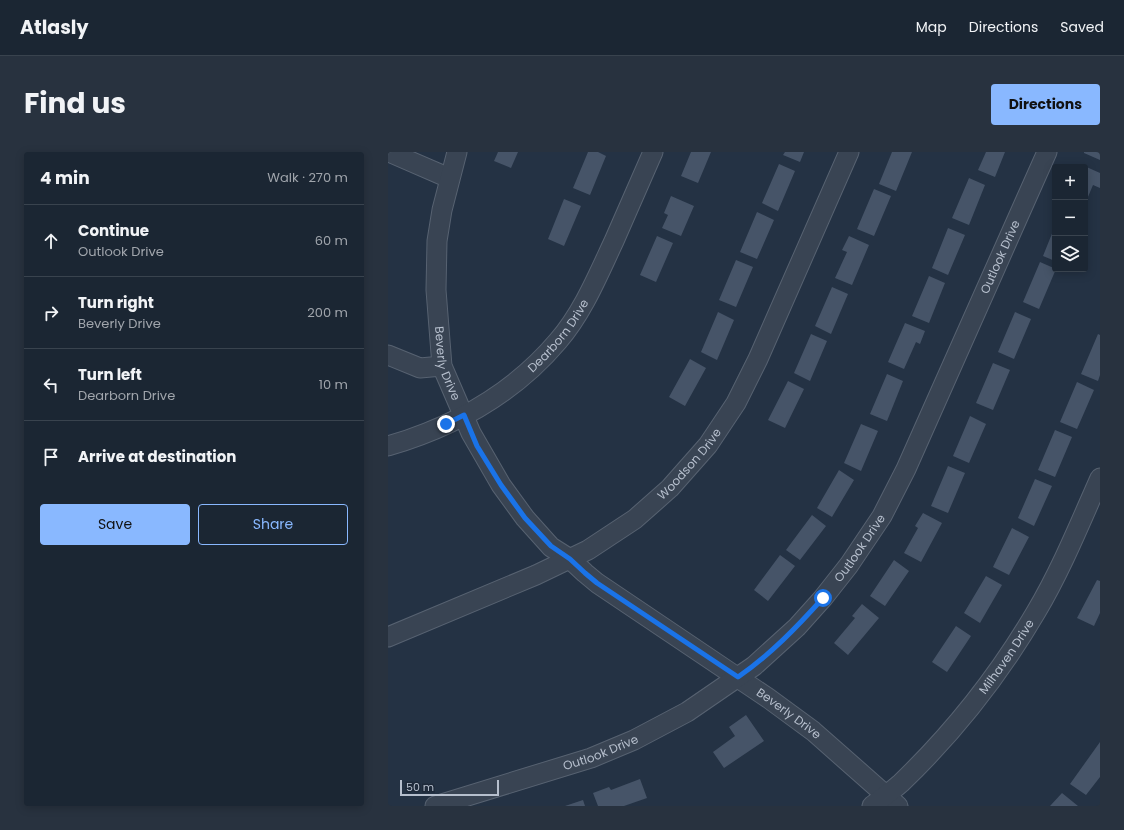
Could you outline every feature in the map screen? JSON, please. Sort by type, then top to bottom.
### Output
[{"type":"street","points":[[389,152],[449,178]]},
{"type":"street","name":"Beverly Drive","points":[[457,152],[449,178],[437,241],[436,290],[442,366],[477,446],[505,490],[525,518],[551,546],[570,559],[597,583],[738,677],[812,731],[885,802]]},
{"type":"street","name":"Dearborn Drive","points":[[388,446],[404,442],[446,424],[481,406],[510,387],[558,341],[580,309],[598,276],[653,152]]},
{"type":"street","name":"Woodson Drive","points":[[388,637],[536,575],[588,550],[635,519],[670,488],[708,445],[736,403],[758,359],[849,152]]},
{"type":"street","name":"Outlook Drive","points":[[435,806],[591,758],[634,740],[687,712],[754,666],[797,626],[823,598],[849,565],[882,516],[906,469],[1047,152]]},
{"type":"street","points":[[388,355],[420,368],[442,366]]},
{"type":"street","name":"Milhaven Drive","points":[[885,802],[960,720],[1009,656],[1037,611],[1055,576],[1100,478]]},
{"type":"building","points":[[498,152],[518,152],[511,168],[494,161]]},
{"type":"building","points":[[588,152],[598,152],[606,156],[590,195],[573,188]]},
{"type":"building","points":[[691,152],[711,152],[698,183],[681,176]]},
{"type":"building","points":[[785,152],[804,152],[800,162],[783,155]]},
{"type":"building","points":[[892,152],[912,152],[896,191],[879,184]]},
{"type":"building","points":[[986,152],[1005,152],[995,177],[978,170]]},
{"type":"building","points":[[1100,152],[1100,160],[1084,153]]},
{"type":"building","points":[[779,164],[795,171],[778,211],[762,203]]},
{"type":"building","points":[[1088,168],[1100,173],[1100,188],[1093,185],[1088,197]]},
{"type":"building","points":[[969,178],[985,185],[969,225],[952,218]]},
{"type":"building","points":[[874,189],[891,196],[874,236],[857,229]]},
{"type":"building","points":[[671,196],[694,206],[681,236],[662,228],[668,215],[664,213]]},
{"type":"building","points":[[564,199],[581,206],[564,246],[548,239]]},
{"type":"building","points":[[757,212],[774,220],[757,259],[740,252]]},
{"type":"building","points":[[948,228],[965,235],[948,275],[932,268]]},
{"type":"building","points":[[1052,234],[1052,260],[1043,256]]},
{"type":"building","points":[[657,236],[673,243],[656,282],[640,275]]},
{"type":"building","points":[[849,236],[869,245],[852,285],[835,278],[847,252],[842,250]]},
{"type":"building","points":[[736,260],[753,267],[736,307],[719,300]]},
{"type":"building","points":[[1040,262],[1052,267],[1052,272],[1055,272],[1039,309],[1023,302]]},
{"type":"building","points":[[929,276],[945,283],[929,323],[912,316]]},
{"type":"building","points":[[832,287],[848,294],[831,334],[815,326]]},
{"type":"building","points":[[718,312],[734,320],[717,360],[701,352]]},
{"type":"building","points":[[1015,312],[1031,319],[1014,359],[998,352]]},
{"type":"building","points":[[905,323],[925,331],[920,344],[916,342],[904,369],[888,362]]},
{"type":"building","points":[[811,334],[827,341],[810,381],[794,373]]},
{"type":"building","points":[[1098,334],[1100,335],[1100,375],[1098,381],[1081,374]]},
{"type":"building","points":[[690,359],[706,368],[685,406],[669,397]]},
{"type":"building","points":[[993,363],[1010,370],[993,410],[976,403]]},
{"type":"building","points":[[887,374],[903,381],[887,421],[870,414]]},
{"type":"building","points":[[788,381],[804,389],[785,428],[768,420]]},
{"type":"building","points":[[1077,382],[1094,390],[1077,429],[1060,422]]},
{"type":"building","points":[[970,416],[986,424],[969,463],[953,456]]},
{"type":"building","points":[[861,424],[878,431],[861,471],[844,463]]},
{"type":"building","points":[[1055,430],[1072,437],[1055,477],[1038,470]]},
{"type":"building","points":[[948,466],[965,473],[948,513],[931,506]]},
{"type":"building","points":[[839,470],[854,480],[832,517],[817,508]]},
{"type":"building","points":[[1035,479],[1052,486],[1034,526],[1018,518]]},
{"type":"building","points":[[923,513],[942,523],[921,562],[904,553],[918,528],[915,526]]},
{"type":"building","points":[[812,515],[826,526],[800,560],[786,550]]},
{"type":"building","points":[[1012,528],[1029,537],[1009,575],[993,567]]},
{"type":"building","points":[[780,555],[795,566],[768,601],[754,590]]},
{"type":"building","points":[[894,560],[909,571],[885,606],[870,596]]},
{"type":"building","points":[[986,576],[1002,585],[980,623],[964,613]]},
{"type":"building","points":[[1097,580],[1100,581],[1100,613],[1094,626],[1077,618]]},
{"type":"building","points":[[862,604],[879,618],[848,655],[834,643],[855,618],[852,616]]},
{"type":"building","points":[[956,626],[971,636],[947,672],[932,662]]},
{"type":"building","points":[[746,715],[764,741],[724,768],[713,752],[735,736],[729,727]]},
{"type":"building","points":[[1100,742],[1100,777],[1086,795],[1070,784]]},
{"type":"building","points":[[640,779],[647,798],[624,806],[598,806],[593,793],[609,787],[611,790]]},
{"type":"building","points":[[1062,793],[1078,806],[1050,806]]},
{"type":"building","points":[[583,800],[585,806],[565,806]]},
{"type":"route","points":[[446,424],[464,415],[477,446],[501,485],[525,518],[551,546],[570,559],[597,583],[738,677],[754,666],[797,626],[823,598]]}]
